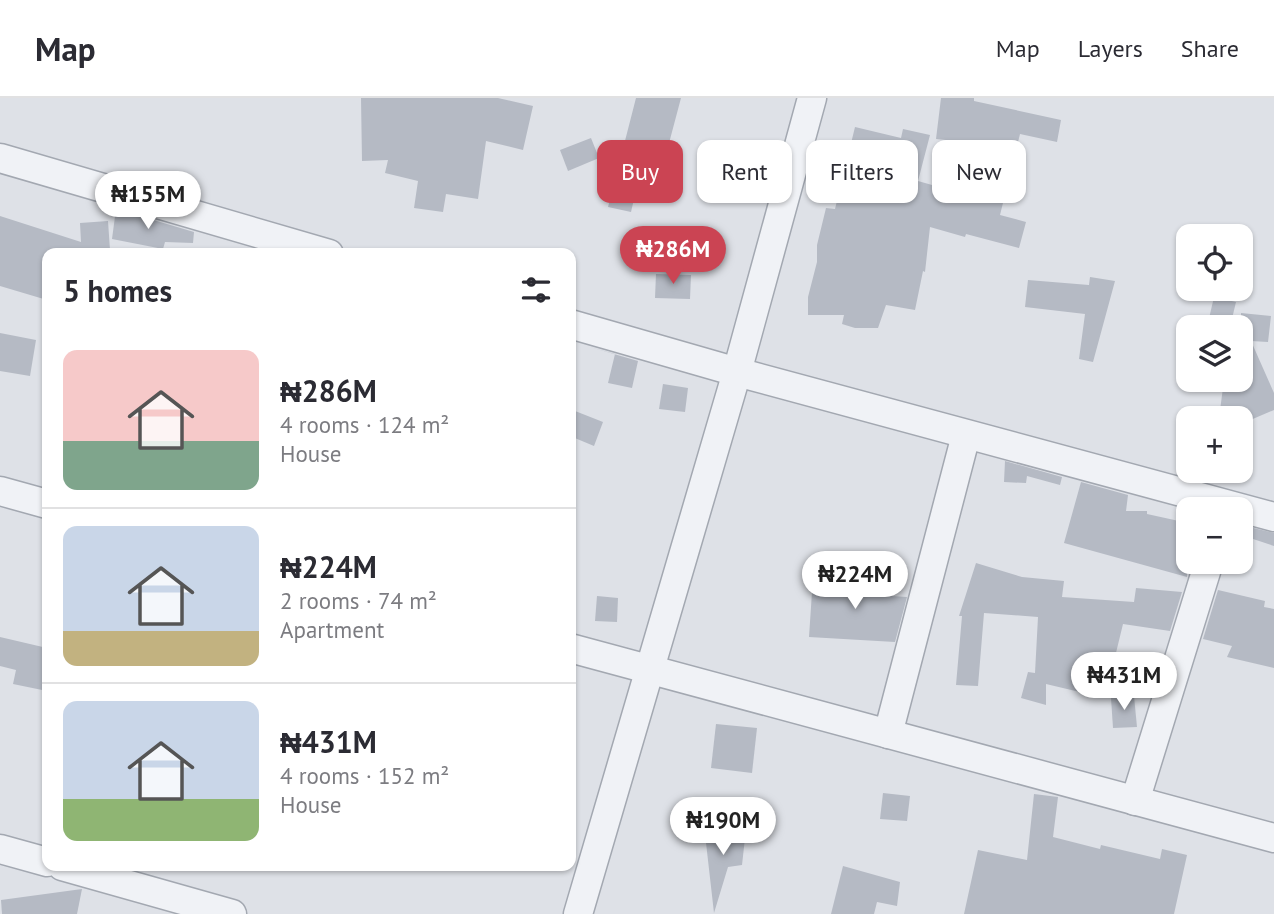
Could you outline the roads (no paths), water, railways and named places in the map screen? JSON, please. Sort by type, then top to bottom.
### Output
[{"type":"street","points":[[578,914],[737,372],[812,98]]},
{"type":"street","points":[[0,158],[308,248]]},
{"type":"street","points":[[576,326],[1189,497]]},
{"type":"street","points":[[888,734],[966,435]]},
{"type":"street","points":[[0,491],[42,503]]},
{"type":"street","points":[[1253,513],[1274,517]]},
{"type":"street","points":[[1135,801],[1205,574]]},
{"type":"street","points":[[576,650],[1274,838]]},
{"type":"street","points":[[0,849],[42,861]]},
{"type":"street","points":[[80,871],[232,914]]}]
